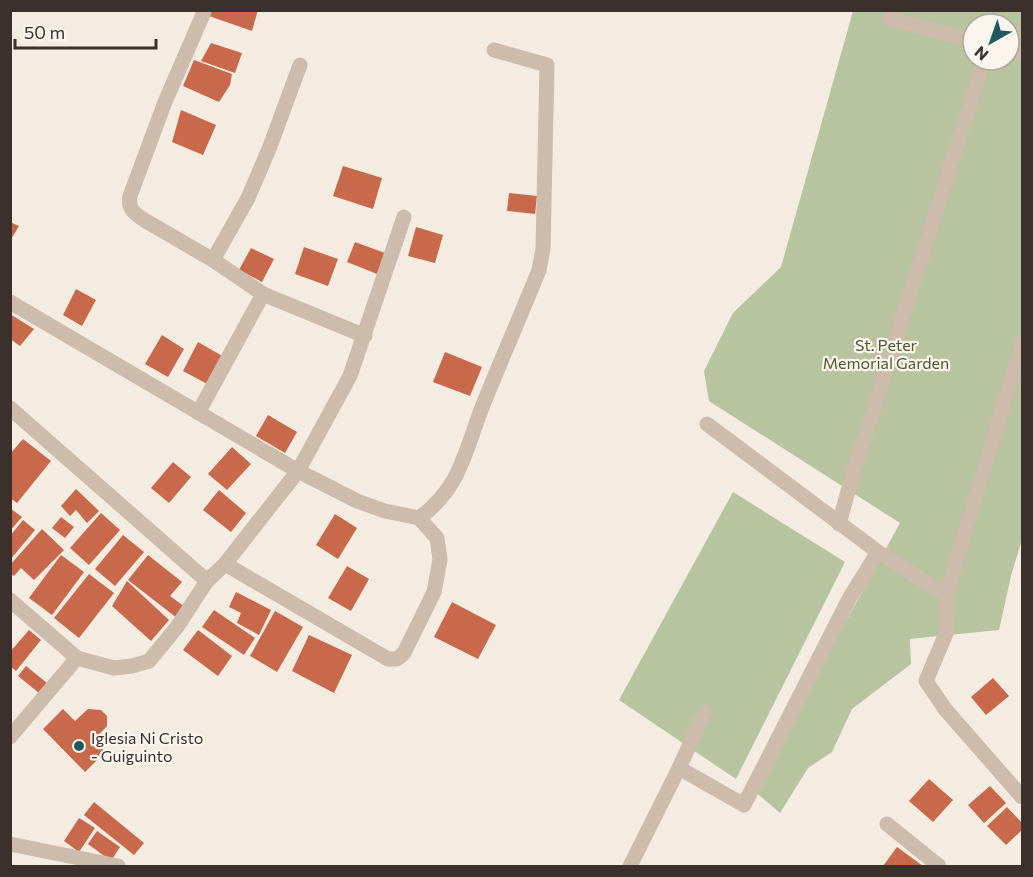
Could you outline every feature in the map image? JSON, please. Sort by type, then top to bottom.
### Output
[{"type":"street","points":[[204,12],[165,102],[129,201],[130,207],[135,214],[213,260],[263,294],[365,336]]},
{"type":"street","points":[[889,18],[961,38]]},
{"type":"street","points":[[419,518],[436,506],[461,469],[483,407],[539,270],[543,249],[547,65],[494,51]]},
{"type":"street","points":[[213,260],[248,198],[269,150],[300,65]]},
{"type":"street","points":[[839,524],[853,473],[980,72]]},
{"type":"street","points":[[10,600],[77,658],[114,668],[149,662],[177,627],[207,581],[225,564],[298,471],[350,376],[404,217]]},
{"type":"street","points":[[198,413],[263,294]]},
{"type":"street","points":[[10,302],[298,471],[357,501],[385,511],[419,518],[437,538],[440,560],[434,592],[404,653],[397,659],[388,659],[225,564]]},
{"type":"street","points":[[1023,343],[946,595],[946,631],[926,681],[945,709],[1023,797]]},
{"type":"street","points":[[10,408],[207,581]]},
{"type":"street","points":[[707,424],[878,552],[946,595]]},
{"type":"street","points":[[679,768],[744,805],[850,597],[878,552]]},
{"type":"street","points":[[10,737],[77,658]]},
{"type":"street","points":[[630,867],[705,712]]},
{"type":"street","points":[[887,824],[939,867]]},
{"type":"street","points":[[10,844],[118,867]]},
{"type":"green space","name":"St. Peter Memorial Garden","points":[[853,11],[1022,11],[1022,539],[999,630],[910,639],[911,664],[852,709],[832,752],[808,768],[780,813],[753,790],[900,523],[709,401],[704,371],[733,313],[781,267]]},
{"type":"green space","points":[[733,492],[845,562],[736,779],[619,700]]},
{"type":"building","points":[[211,10],[258,10],[252,31],[209,16]]},
{"type":"building","points":[[211,43],[242,53],[235,73],[201,61]]},
{"type":"building","points":[[194,60],[232,74],[230,85],[219,102],[183,86]]},
{"type":"building","points":[[181,110],[216,125],[203,155],[172,142]]},
{"type":"building","points":[[343,166],[382,178],[373,209],[333,196]]},
{"type":"building","points":[[509,193],[537,196],[535,214],[507,211]]},
{"type":"building","points":[[10,222],[19,226],[10,241]]},
{"type":"building","points":[[416,227],[443,235],[435,263],[408,256]]},
{"type":"building","points":[[355,242],[385,253],[377,274],[347,262]]},
{"type":"building","points":[[304,247],[338,259],[328,286],[295,274]]},
{"type":"building","points":[[251,248],[274,259],[262,282],[239,270]]},
{"type":"building","points":[[76,289],[96,300],[82,326],[63,315]]},
{"type":"building","points":[[10,314],[34,329],[20,346],[10,339]]},
{"type":"building","points":[[162,335],[184,349],[168,377],[145,364]]},
{"type":"building","points":[[198,342],[224,357],[209,385],[183,371]]},
{"type":"building","points":[[445,352],[482,367],[470,396],[433,382]]},
{"type":"building","points":[[268,415],[297,432],[285,453],[256,436]]},
{"type":"building","points":[[23,439],[51,461],[17,503],[10,498],[10,454]]},
{"type":"building","points":[[232,447],[251,464],[227,490],[208,474]]},
{"type":"building","points":[[173,462],[191,477],[169,503],[151,488]]},
{"type":"building","points":[[76,489],[99,511],[87,523],[76,510],[70,516],[61,506]]},
{"type":"building","points":[[219,490],[246,513],[231,532],[203,510]]},
{"type":"building","points":[[10,508],[22,517],[10,531]]},
{"type":"building","points":[[101,513],[120,530],[89,565],[70,548]]},
{"type":"building","points":[[335,514],[357,528],[338,559],[316,545]]},
{"type":"building","points":[[61,517],[74,527],[65,538],[52,528]]},
{"type":"building","points":[[23,520],[35,530],[10,560],[10,536]]},
{"type":"building","points":[[42,529],[64,550],[34,580],[21,568],[14,576],[10,573],[10,565]]},
{"type":"building","points":[[123,535],[144,552],[115,586],[95,569]]},
{"type":"building","points":[[61,555],[84,572],[52,615],[29,598]]},
{"type":"building","points":[[148,555],[182,582],[170,596],[185,607],[177,618],[128,580]]},
{"type":"building","points":[[347,566],[369,579],[351,611],[328,598]]},
{"type":"building","points":[[89,574],[114,593],[79,638],[54,618]]},
{"type":"building","points":[[127,581],[169,620],[151,641],[112,606]]},
{"type":"building","points":[[236,592],[271,610],[259,635],[237,623],[241,613],[229,607]]},
{"type":"building","points":[[452,602],[496,625],[478,659],[434,637]]},
{"type":"building","points":[[214,610],[255,638],[244,655],[202,627]]},
{"type":"building","points":[[275,611],[303,627],[277,672],[250,656]]},
{"type":"building","points":[[29,630],[41,640],[16,671],[10,666],[10,652]]},
{"type":"building","points":[[198,630],[232,656],[218,676],[183,650]]},
{"type":"building","points":[[309,635],[352,655],[334,693],[292,671]]},
{"type":"building","points":[[26,666],[47,683],[39,693],[18,676]]},
{"type":"building","points":[[993,678],[1009,696],[986,715],[971,697]]},
{"type":"building","name":"Iglesia Ni Cristo - Guiguinto","points":[[63,709],[75,721],[88,709],[101,710],[107,716],[107,726],[94,740],[105,752],[85,772],[43,729]]},
{"type":"building","points":[[929,779],[953,800],[933,822],[909,801]]},
{"type":"building","points":[[990,786],[1006,803],[984,823],[968,805]]},
{"type":"building","points":[[94,802],[144,843],[134,855],[84,815]]},
{"type":"building","points":[[1007,807],[1022,823],[1022,830],[1006,845],[987,826]]},
{"type":"building","points":[[79,818],[95,828],[79,852],[64,841]]},
{"type":"building","points":[[97,831],[120,847],[111,861],[88,844]]},
{"type":"building","points":[[897,847],[923,866],[883,866]]},
{"type":"place","name":"Iglesia Ni Cristo - Guiguinto","points":[[79,746]]}]
